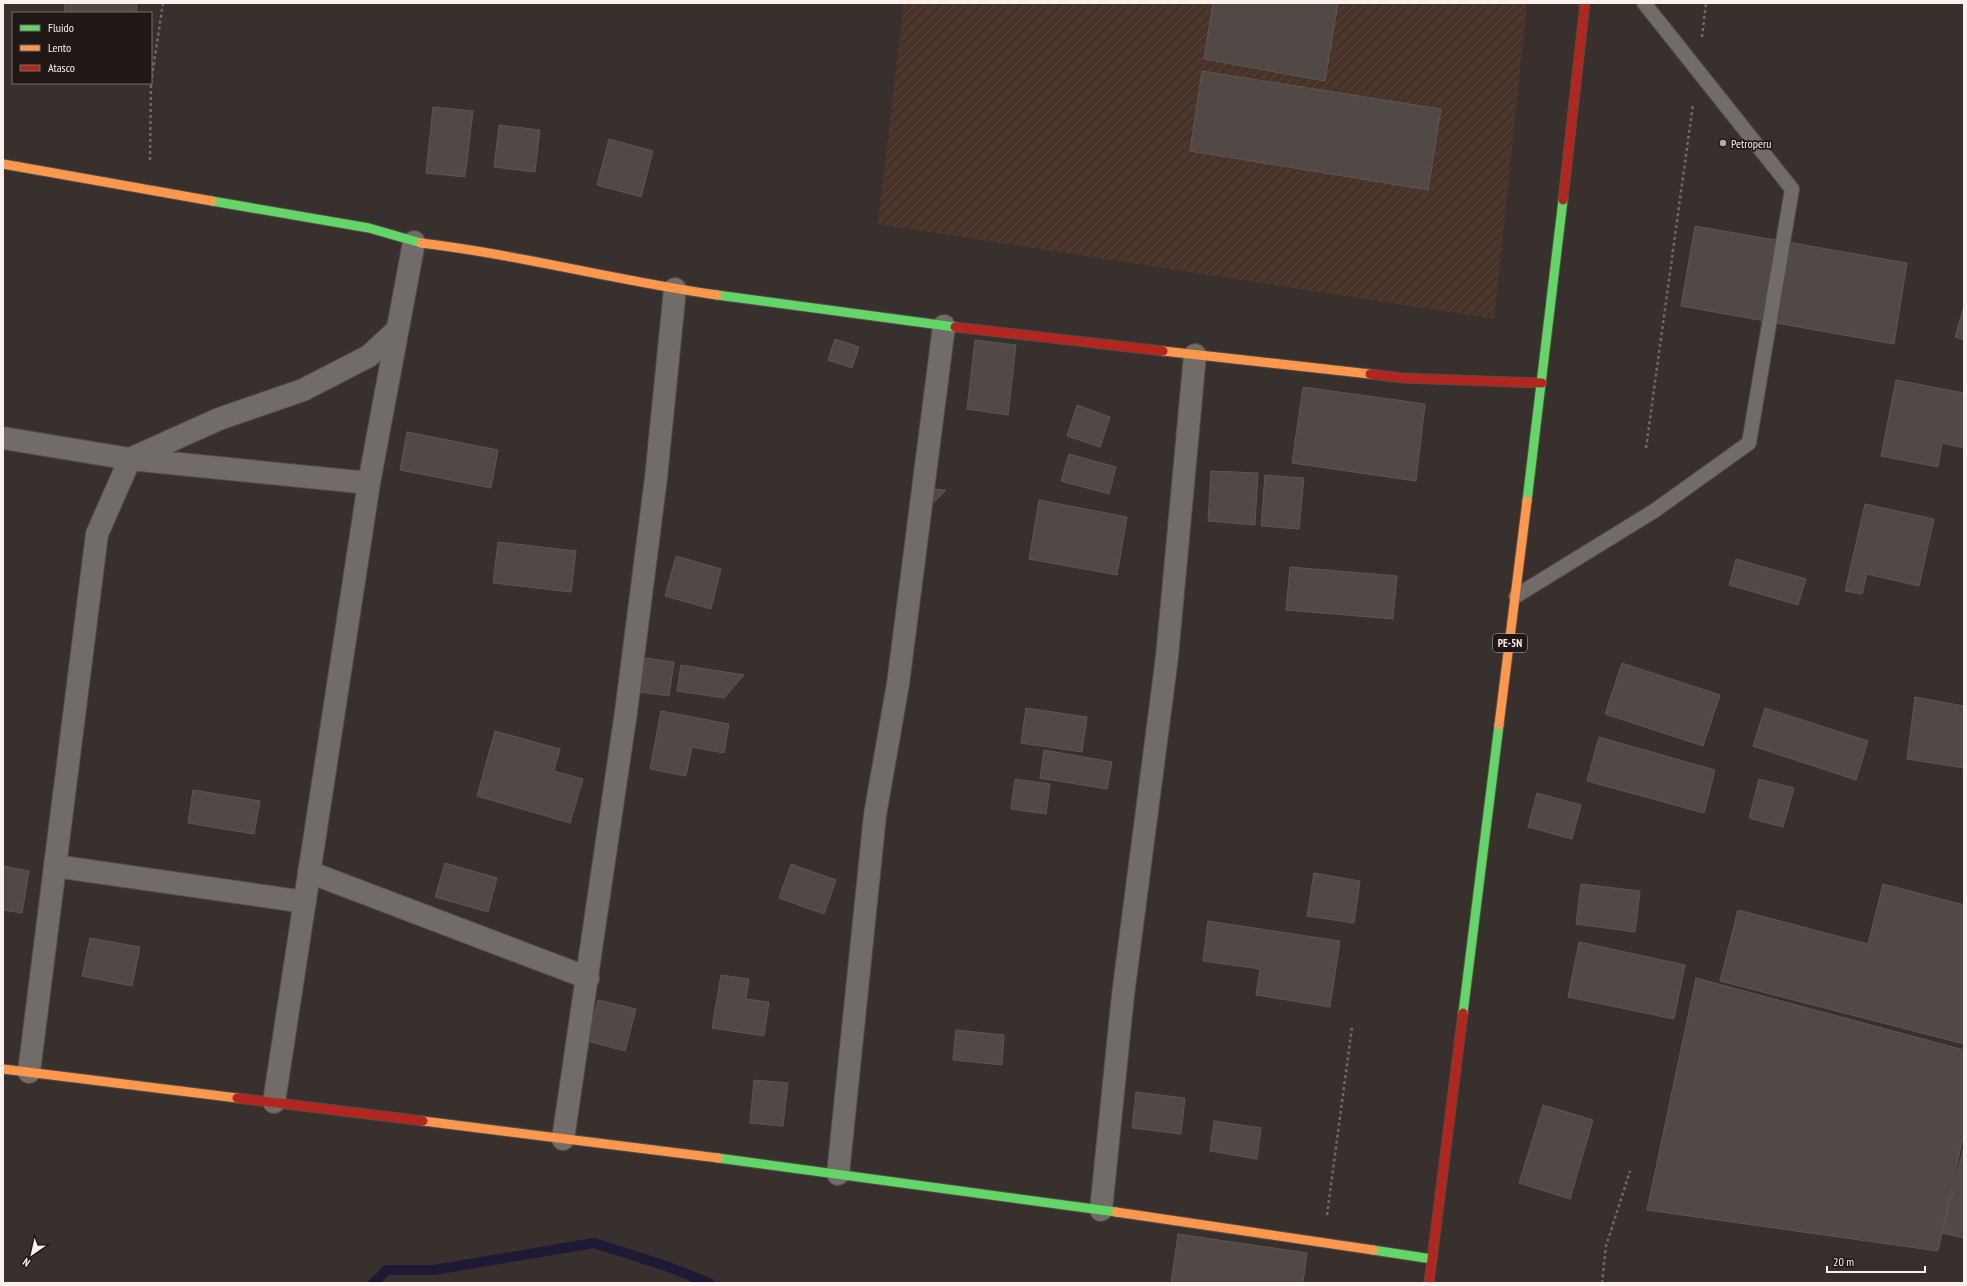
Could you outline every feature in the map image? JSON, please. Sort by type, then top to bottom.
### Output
[{"type":"main road","name":"PE-5N","points":[[1429,1283],[1542,383],[1585,3]]},
{"type":"main road","points":[[3,164],[150,191],[369,228],[414,242],[479,250],[675,289],[944,326],[1402,378],[1542,383]]},
{"type":"main road","points":[[3,1069],[88,1081],[274,1102],[838,1174],[1101,1210],[1432,1259]]},
{"type":"street","points":[[274,1102],[369,483],[414,242]]},
{"type":"street","points":[[563,1139],[588,978],[626,712],[656,478],[675,289]]},
{"type":"street","points":[[838,1174],[875,815],[898,684],[944,326]]},
{"type":"street","points":[[29,1072],[97,534],[130,459],[219,419],[303,390],[368,356],[397,330]]},
{"type":"street","points":[[1101,1210],[1123,995],[1167,657],[1195,355]]},
{"type":"street","points":[[3,438],[130,459],[369,483]]},
{"type":"street","points":[[55,866],[305,902]]},
{"type":"street","points":[[309,872],[588,978]]},
{"type":"lane","points":[[1516,596],[1654,511],[1749,442],[1792,189],[1644,3]]},
{"type":"path","points":[[152,76],[163,3]]},
{"type":"path","points":[[1646,448],[1706,3]]},
{"type":"path","points":[[150,191],[151,84]]},
{"type":"path","points":[[1323,1243],[1352,1027]]},
{"type":"path","points":[[1602,1283],[1606,1246],[1630,1171]]},
{"type":"shaded area","points":[[904,3],[1527,3],[1494,319],[878,224]]},
{"type":"building","points":[[65,3],[137,3],[136,12],[64,12]]},
{"type":"building","points":[[1213,3],[1338,3],[1325,81],[1204,59]]},
{"type":"building","points":[[1202,71],[1441,109],[1428,190],[1190,151]]},
{"type":"building","points":[[433,107],[473,111],[465,177],[426,173]]},
{"type":"building","points":[[499,125],[540,130],[535,172],[494,167]]},
{"type":"building","points":[[609,139],[653,151],[641,197],[597,185]]},
{"type":"building","points":[[1695,226],[1907,263],[1894,344],[1681,306]]},
{"type":"building","points":[[1964,306],[1964,340],[1955,337]]},
{"type":"building","points":[[835,339],[859,347],[852,368],[828,360]]},
{"type":"building","points":[[975,340],[1016,345],[1008,415],[967,409]]},
{"type":"building","points":[[1896,380],[1964,393],[1964,448],[1942,443],[1938,467],[1881,456]]},
{"type":"building","points":[[1303,387],[1425,404],[1416,481],[1292,463]]},
{"type":"building","points":[[1077,405],[1110,417],[1100,447],[1067,436]]},
{"type":"building","points":[[407,432],[498,450],[491,488],[400,470]]},
{"type":"building","points":[[1069,454],[1116,467],[1109,494],[1061,481]]},
{"type":"building","points":[[1211,471],[1258,473],[1255,525],[1208,521]]},
{"type":"building","points":[[1265,475],[1304,478],[1299,529],[1261,526]]},
{"type":"building","points":[[933,489],[946,490],[931,505]]},
{"type":"building","points":[[1039,500],[1127,517],[1117,575],[1029,559]]},
{"type":"building","points":[[1865,504],[1934,519],[1919,586],[1867,574],[1862,594],[1845,591]]},
{"type":"building","points":[[498,542],[576,551],[571,592],[493,583]]},
{"type":"building","points":[[676,556],[721,569],[711,609],[665,596]]},
{"type":"building","points":[[1736,559],[1806,579],[1798,605],[1729,585]]},
{"type":"building","points":[[1290,567],[1397,576],[1393,619],[1286,610]]},
{"type":"building","points":[[645,658],[674,662],[669,696],[640,692]]},
{"type":"building","points":[[1622,663],[1720,695],[1703,746],[1605,714]]},
{"type":"building","points":[[681,665],[744,675],[724,698],[677,691]]},
{"type":"building","points":[[1915,697],[1964,706],[1964,768],[1907,759]]},
{"type":"building","points":[[1026,708],[1087,717],[1082,752],[1021,743]]},
{"type":"building","points":[[1765,708],[1868,741],[1856,780],[1753,746]]},
{"type":"building","points":[[661,711],[729,724],[724,753],[692,747],[686,776],[650,769]]},
{"type":"building","points":[[495,731],[560,749],[554,771],[583,779],[570,823],[477,796]]},
{"type":"building","points":[[1599,737],[1715,770],[1704,813],[1587,781]]},
{"type":"building","points":[[1044,750],[1112,762],[1107,789],[1040,778]]},
{"type":"building","points":[[1015,779],[1050,784],[1046,814],[1011,809]]},
{"type":"building","points":[[1759,779],[1794,788],[1783,827],[1749,818]]},
{"type":"building","points":[[193,790],[260,801],[254,834],[188,823]]},
{"type":"building","points":[[1537,793],[1581,805],[1572,839],[1528,827]]},
{"type":"building","points":[[445,863],[497,878],[488,912],[435,897]]},
{"type":"building","points":[[791,864],[836,880],[824,914],[779,898]]},
{"type":"building","points":[[3,866],[29,871],[22,913],[3,910]]},
{"type":"building","points":[[1314,873],[1360,881],[1354,923],[1307,916]]},
{"type":"building","points":[[1581,884],[1640,891],[1635,932],[1576,924]]},
{"type":"building","points":[[1883,884],[1964,905],[1964,1044],[1720,981],[1738,910],[1868,944]]},
{"type":"building","points":[[1208,921],[1340,941],[1330,1007],[1256,995],[1260,969],[1203,961]]},
{"type":"building","points":[[90,938],[140,947],[132,986],[82,976]]},
{"type":"building","points":[[1579,942],[1685,965],[1674,1019],[1568,997]]},
{"type":"building","points":[[721,975],[749,979],[746,999],[769,1002],[764,1036],[712,1028]]},
{"type":"building","points":[[1696,978],[1964,1050],[1964,1133],[1938,1251],[1647,1210]]},
{"type":"building","points":[[598,1000],[636,1009],[625,1051],[587,1041]]},
{"type":"building","points":[[956,1030],[1004,1035],[1002,1065],[953,1060]]},
{"type":"building","points":[[754,1080],[788,1083],[783,1126],[750,1123]]},
{"type":"building","points":[[1136,1092],[1185,1098],[1181,1134],[1132,1128]]},
{"type":"building","points":[[1543,1105],[1593,1120],[1570,1199],[1519,1183]]},
{"type":"building","points":[[1214,1121],[1261,1128],[1257,1159],[1210,1151]]},
{"type":"building","points":[[1964,1146],[1964,1238],[1942,1233]]},
{"type":"building","points":[[1178,1234],[1307,1253],[1303,1283],[1171,1283]]},
{"type":"waterway","points":[[373,1283],[387,1270],[434,1270],[594,1243],[669,1267],[709,1283]]},
{"type":"traffic: fast","points":[[1527,501],[1563,200]]},
{"type":"traffic: fast","points":[[212,201],[369,228],[421,243]]},
{"type":"traffic: fast","points":[[717,295],[955,327]]},
{"type":"traffic: fast","points":[[1463,1013],[1499,725]]},
{"type":"traffic: fast","points":[[718,1158],[1116,1212]]},
{"type":"traffic: fast","points":[[1373,1250],[1432,1259]]},
{"type":"traffic: slow","points":[[3,164],[212,201]]},
{"type":"traffic: slow","points":[[421,243],[496,254],[643,283],[717,295]]},
{"type":"traffic: slow","points":[[1163,351],[1370,374]]},
{"type":"traffic: slow","points":[[1499,725],[1527,501]]},
{"type":"traffic: slow","points":[[3,1069],[237,1098]]},
{"type":"traffic: slow","points":[[423,1121],[718,1158]]},
{"type":"traffic: slow","points":[[1116,1212],[1373,1250]]},
{"type":"traffic: jam","points":[[1563,200],[1585,3]]},
{"type":"traffic: jam","points":[[955,327],[1163,351]]},
{"type":"traffic: jam","points":[[1370,374],[1403,378],[1542,383]]},
{"type":"traffic: jam","points":[[1429,1283],[1463,1013]]},
{"type":"traffic: jam","points":[[237,1098],[423,1121]]},
{"type":"place","name":"Petroperu","points":[[1723,143]]}]
